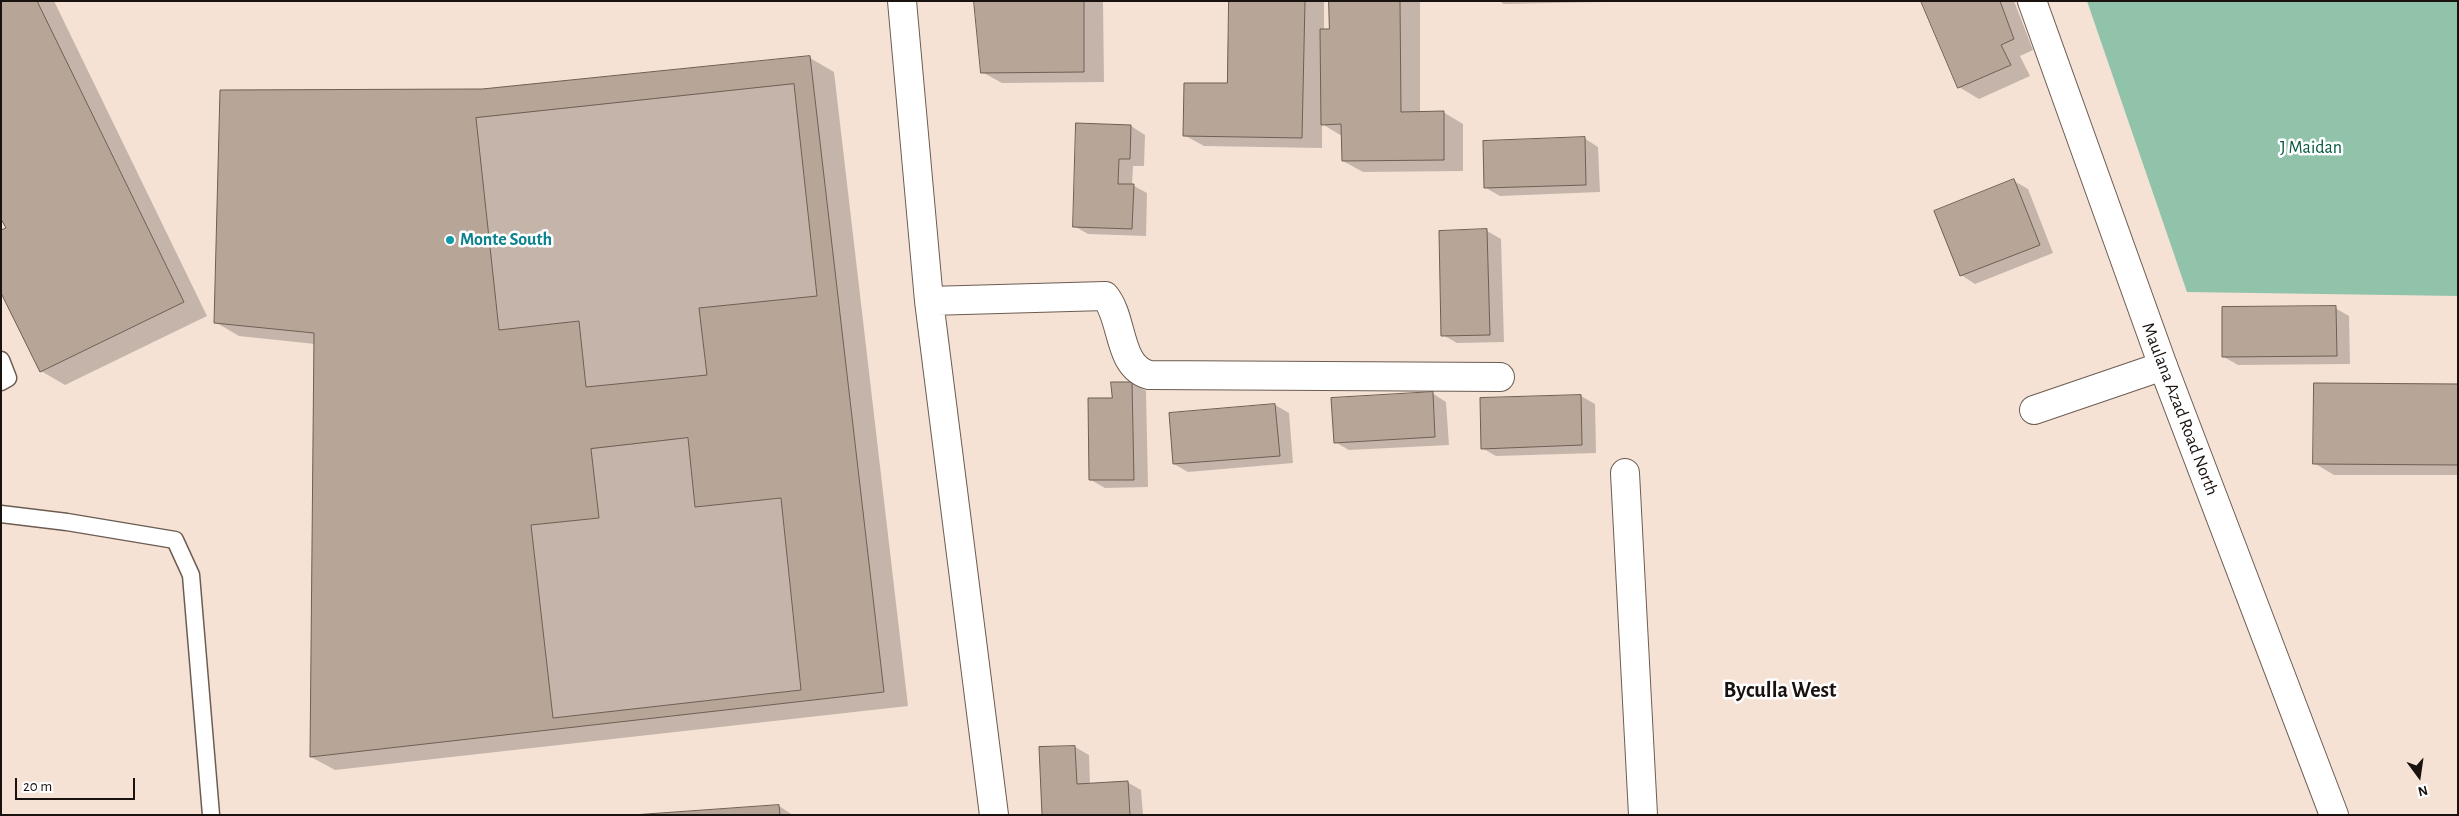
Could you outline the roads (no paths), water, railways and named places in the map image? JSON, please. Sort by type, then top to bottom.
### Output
[{"type":"street","points":[[902,1],[929,301],[994,815]]},
{"type":"street","name":"Maulana Azad Road North","points":[[2032,1],[2162,366],[2334,815]]},
{"type":"street","points":[[929,301],[1105,296],[1114,312],[1129,361],[1140,372],[1149,375],[1500,377]]},
{"type":"street","points":[[2034,410],[2162,366]]},
{"type":"street","points":[[1625,473],[1643,815]]},
{"type":"lane","points":[[1,360],[8,378],[1,382]]},
{"type":"lane","points":[[1,514],[67,522],[175,540],[191,575],[211,815]]},
{"type":"place","name":"Monte South","points":[[450,240]]},
{"type":"district","name":"Byculla West","points":[[1780,690]]},
{"type":"park label","name":"J Maidan","points":[[2311,148]]}]
